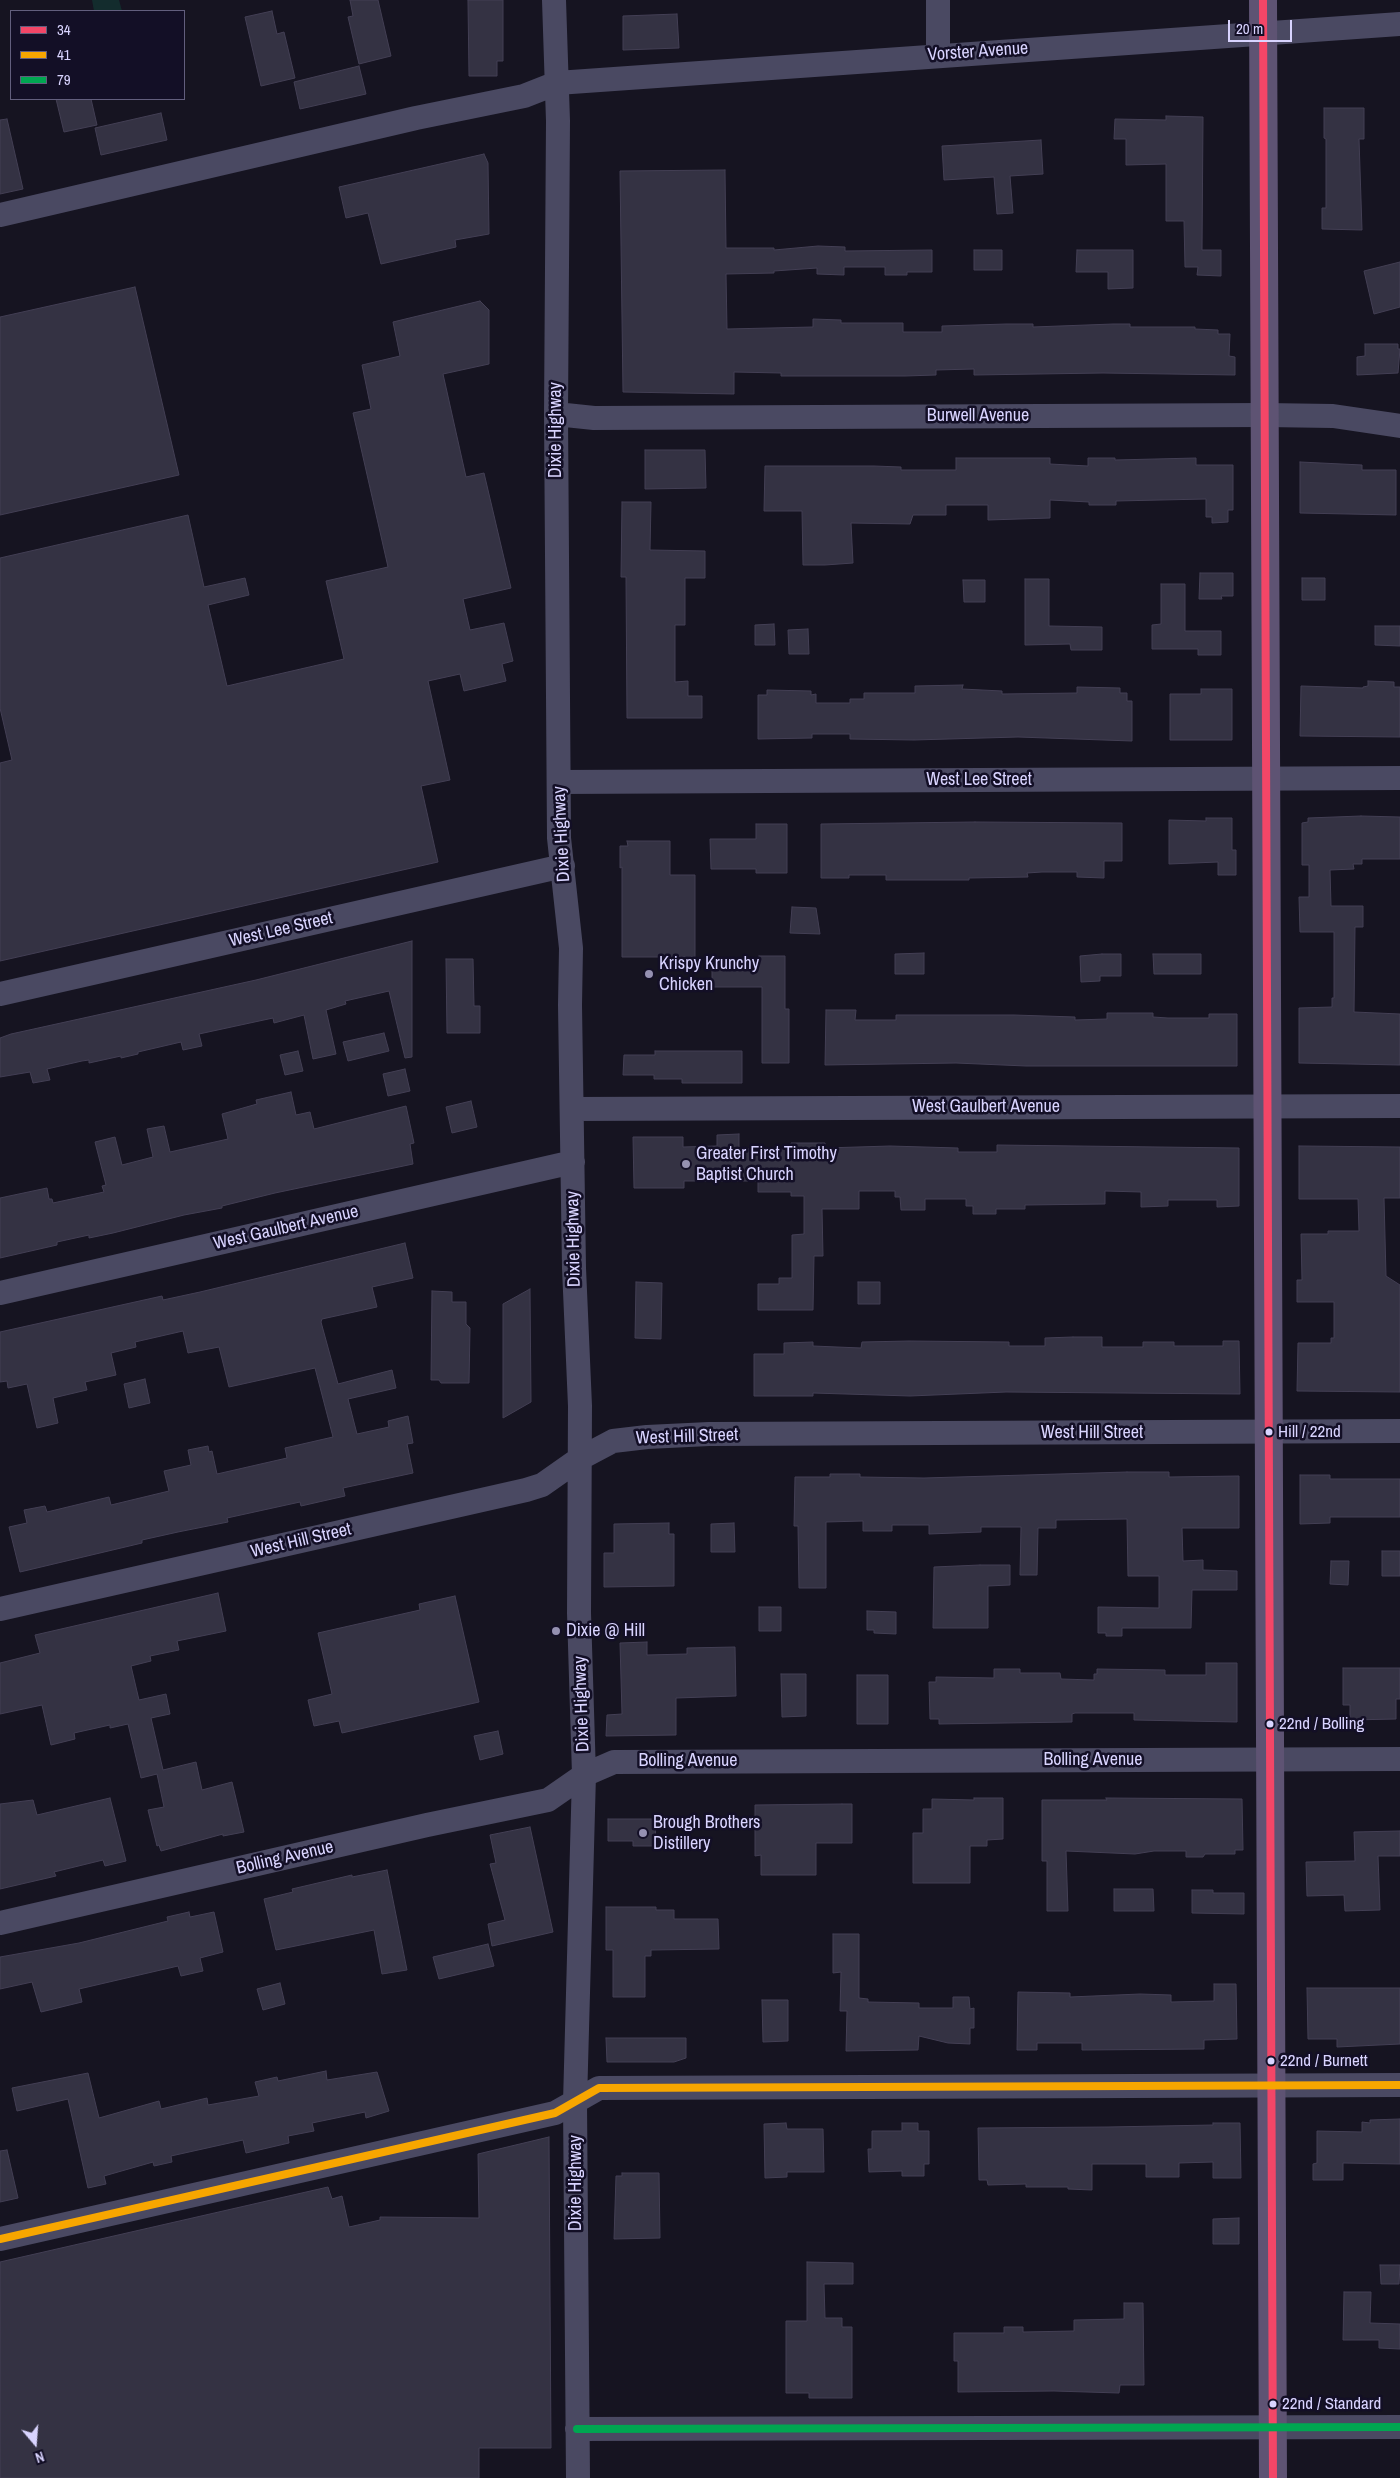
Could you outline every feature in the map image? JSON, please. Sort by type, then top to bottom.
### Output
[{"type":"main road","points":[[1263,0],[1273,2478]]},
{"type":"street","name":"Dixie Highway","points":[[554,0],[558,121],[556,414],[558,782],[559,838],[571,948],[570,1005],[579,1459],[579,1613],[584,1775],[575,2102],[578,2478]]},
{"type":"street","points":[[938,0],[938,55]]},
{"type":"street","name":"Vorster Avenue","points":[[0,215],[407,120],[524,96],[557,82],[1400,24]]},
{"type":"street","name":"Burwell Avenue","points":[[556,414],[594,418],[1265,415],[1333,416],[1400,426]]},
{"type":"street","name":"West Lee Street","points":[[558,782],[1400,778]]},
{"type":"street","name":"West Lee Street","points":[[0,994],[563,866]]},
{"type":"street","name":"West Gaulbert Avenue","points":[[572,1109],[1400,1106]]},
{"type":"street","name":"West Gaulbert Avenue","points":[[0,1293],[573,1162]]},
{"type":"street","name":"West Hill Street","points":[[0,1609],[526,1490],[542,1485],[579,1459],[613,1441],[678,1435],[1400,1431]]},
{"type":"street","name":"Bolling Avenue","points":[[0,1923],[427,1825],[548,1800],[584,1775],[614,1762],[1400,1759]]},
{"type":"street","points":[[0,2239],[555,2114],[599,2088],[1400,2085]]},
{"type":"street","points":[[577,2429],[1400,2427]]},
{"type":"green space","points":[[92,0],[119,0],[122,10],[94,10]]},
{"type":"building","points":[[350,0],[378,0],[391,56],[359,64],[348,17],[353,16]]},
{"type":"building","points":[[468,0],[503,0],[503,61],[497,61],[497,76],[469,76]]},
{"type":"building","points":[[272,11],[277,34],[284,32],[295,78],[261,86],[245,17]]},
{"type":"building","points":[[677,14],[679,48],[623,50],[623,16]]},
{"type":"building","points":[[359,66],[366,94],[300,109],[294,82]]},
{"type":"building","points":[[56,100],[91,100],[97,125],[64,132]]},
{"type":"building","points":[[1324,108],[1364,108],[1364,139],[1359,139],[1362,230],[1322,229],[1322,208],[1326,208]]},
{"type":"building","points":[[161,113],[167,140],[101,155],[95,128]]},
{"type":"building","points":[[1166,116],[1203,117],[1202,250],[1221,250],[1221,276],[1197,275],[1198,267],[1185,267],[1184,221],[1166,221],[1166,164],[1126,165],[1126,139],[1114,139],[1115,119],[1166,120]]},
{"type":"building","points":[[7,119],[23,189],[0,194],[0,120]]},
{"type":"building","points":[[1041,140],[1043,174],[1010,176],[1013,213],[997,214],[994,177],[944,180],[942,146]]},
{"type":"building","points":[[484,154],[488,163],[489,234],[455,240],[456,247],[381,264],[368,213],[346,218],[339,187]]},
{"type":"building","points":[[725,170],[726,248],[774,248],[774,250],[818,246],[845,247],[845,251],[932,250],[932,272],[907,272],[907,275],[885,275],[885,267],[844,267],[844,275],[817,274],[817,268],[774,271],[774,273],[726,274],[727,329],[813,327],[813,319],[841,320],[841,323],[903,323],[903,332],[942,332],[942,326],[1006,324],[1033,324],[1033,327],[1130,324],[1130,327],[1195,327],[1195,329],[1218,330],[1218,334],[1230,334],[1229,356],[1235,357],[1235,375],[1103,373],[974,375],[974,369],[936,370],[936,375],[905,376],[781,376],[781,373],[734,372],[734,394],[623,392],[620,171]]},
{"type":"building","points":[[974,250],[1002,250],[1002,270],[974,270]]},
{"type":"building","points":[[1077,250],[1133,250],[1133,288],[1108,289],[1108,272],[1076,272]]},
{"type":"building","points":[[1400,262],[1400,307],[1374,314],[1364,271]]},
{"type":"building","points":[[135,287],[179,475],[0,515],[0,317]]},
{"type":"building","points":[[480,301],[489,310],[489,364],[443,374],[466,477],[484,473],[511,588],[463,599],[470,630],[504,623],[513,661],[502,664],[506,681],[464,691],[460,674],[428,681],[450,780],[421,786],[438,862],[0,961],[0,763],[12,760],[0,708],[0,558],[188,515],[204,587],[245,578],[249,595],[208,605],[227,686],[344,659],[326,581],[388,567],[353,413],[371,409],[362,365],[400,356],[393,322]]},
{"type":"building","points":[[1365,344],[1398,344],[1398,349],[1400,349],[1398,373],[1357,375],[1357,357],[1365,356]]},
{"type":"building","points":[[645,450],[705,450],[706,488],[645,489]]},
{"type":"building","points":[[956,458],[1050,458],[1050,464],[1088,466],[1088,458],[1115,458],[1115,460],[1196,458],[1196,465],[1233,465],[1233,510],[1228,510],[1228,522],[1212,523],[1212,517],[1206,517],[1206,499],[1116,501],[1116,505],[1089,505],[1089,502],[1050,500],[1050,518],[988,520],[988,505],[946,505],[946,515],[913,515],[910,524],[851,523],[853,563],[825,565],[803,565],[802,511],[764,511],[765,466],[874,466],[901,467],[901,470],[956,470]]},
{"type":"building","points":[[1300,462],[1362,465],[1362,470],[1396,470],[1396,515],[1300,513]]},
{"type":"building","points":[[622,502],[651,502],[650,550],[705,551],[705,578],[685,578],[685,625],[675,625],[675,682],[688,681],[688,696],[702,696],[702,718],[627,718],[626,577],[621,577]]},
{"type":"building","points":[[1200,573],[1233,573],[1233,596],[1221,596],[1222,599],[1199,599]]},
{"type":"building","points":[[1302,578],[1325,578],[1325,600],[1302,600]]},
{"type":"building","points":[[1025,579],[1049,579],[1049,626],[1102,627],[1102,650],[1071,650],[1070,644],[1025,645]]},
{"type":"building","points":[[963,580],[985,580],[985,602],[964,602]]},
{"type":"building","points":[[1161,584],[1185,584],[1185,631],[1221,631],[1221,655],[1198,655],[1198,649],[1152,649],[1152,625],[1161,624]]},
{"type":"building","points":[[774,624],[775,645],[755,645],[755,625]]},
{"type":"building","points":[[1375,626],[1400,626],[1400,646],[1375,645]]},
{"type":"building","points":[[808,629],[809,654],[789,654],[788,630]]},
{"type":"building","points":[[1368,681],[1394,682],[1394,687],[1400,687],[1400,737],[1300,736],[1301,686],[1363,688],[1368,686]]},
{"type":"building","points":[[963,685],[962,689],[1002,691],[1002,694],[1077,693],[1077,687],[1120,688],[1120,693],[1127,693],[1127,701],[1132,701],[1132,741],[1018,737],[914,740],[850,739],[850,734],[812,734],[812,738],[758,739],[758,695],[767,695],[767,690],[811,691],[811,695],[816,694],[816,703],[850,703],[850,699],[864,699],[864,693],[915,693],[915,686]]},
{"type":"building","points":[[1201,689],[1232,689],[1232,740],[1170,740],[1170,694],[1201,694]]},
{"type":"building","points":[[1400,817],[1400,859],[1362,859],[1362,864],[1353,864],[1354,869],[1330,870],[1331,906],[1363,906],[1363,927],[1355,927],[1354,1012],[1400,1014],[1400,1065],[1299,1063],[1299,1008],[1332,1007],[1332,998],[1334,998],[1334,932],[1300,932],[1299,897],[1309,897],[1309,865],[1302,865],[1302,823],[1308,822],[1308,818]]},
{"type":"building","points":[[1206,818],[1232,818],[1232,850],[1236,850],[1236,875],[1218,875],[1218,862],[1169,864],[1169,820],[1206,821]]},
{"type":"building","points":[[1122,823],[1122,861],[1104,861],[1104,878],[1077,877],[1077,872],[1042,872],[1027,873],[1028,877],[969,878],[969,880],[886,880],[886,875],[849,875],[849,878],[821,878],[821,824]]},
{"type":"building","points":[[756,824],[787,824],[787,873],[756,873],[756,869],[711,869],[710,839],[756,839]]},
{"type":"building","points":[[627,841],[670,841],[670,875],[695,875],[695,957],[622,957],[622,867],[620,868],[620,846],[628,846]]},
{"type":"building","points":[[792,907],[816,908],[820,934],[790,933]]},
{"type":"building","points":[[412,941],[412,1057],[405,1058],[389,991],[345,1001],[346,1004],[326,1010],[336,1054],[313,1059],[304,1015],[274,1023],[273,1018],[199,1034],[202,1046],[183,1050],[181,1042],[121,1058],[121,1056],[89,1063],[89,1060],[82,1061],[47,1069],[50,1080],[33,1083],[30,1072],[0,1077],[0,1038],[11,1034],[256,980]]},
{"type":"building","points":[[924,953],[924,974],[895,974],[895,954]]},
{"type":"building","points":[[1121,954],[1121,976],[1100,976],[1100,981],[1081,982],[1080,956]]},
{"type":"building","points":[[1153,954],[1201,954],[1201,974],[1154,974]]},
{"type":"building","points":[[759,956],[785,956],[785,1009],[789,1009],[789,1063],[762,1063],[762,987],[712,987],[712,968],[759,968]]},
{"type":"building","points":[[446,959],[473,959],[474,1006],[480,1006],[480,1033],[447,1033]]},
{"type":"building","points":[[826,1010],[856,1010],[855,1020],[896,1020],[896,1015],[1014,1015],[1075,1017],[1075,1020],[1107,1019],[1107,1013],[1153,1013],[1153,1017],[1168,1018],[1209,1018],[1209,1014],[1237,1014],[1237,1066],[1026,1066],[956,1063],[825,1065]]},
{"type":"building","points":[[384,1033],[389,1051],[348,1061],[343,1042]]},
{"type":"building","points":[[298,1051],[303,1071],[285,1075],[280,1055]]},
{"type":"building","points":[[655,1051],[742,1051],[742,1083],[682,1083],[682,1079],[654,1079],[654,1075],[623,1075],[624,1055],[655,1055]]},
{"type":"building","points":[[405,1069],[410,1091],[388,1096],[383,1074]]},
{"type":"building","points":[[291,1092],[296,1115],[310,1112],[314,1129],[406,1106],[414,1143],[410,1144],[413,1164],[275,1193],[222,1206],[222,1208],[184,1215],[113,1233],[89,1238],[89,1235],[57,1242],[57,1245],[0,1258],[0,1198],[47,1188],[49,1199],[52,1199],[53,1203],[104,1192],[102,1186],[106,1185],[95,1142],[115,1137],[122,1165],[153,1157],[147,1129],[164,1126],[170,1152],[228,1139],[222,1114],[257,1104],[256,1100]]},
{"type":"building","points":[[471,1101],[477,1127],[452,1133],[446,1107]]},
{"type":"building","points":[[739,1134],[739,1149],[791,1149],[791,1143],[825,1143],[825,1148],[890,1146],[958,1148],[958,1152],[997,1152],[997,1145],[1239,1148],[1239,1206],[1217,1207],[1217,1200],[1168,1200],[1168,1206],[1141,1207],[1141,1192],[1105,1191],[1105,1204],[1025,1205],[1025,1209],[996,1209],[996,1214],[973,1214],[973,1206],[966,1206],[966,1199],[925,1199],[925,1210],[901,1210],[900,1197],[895,1197],[895,1191],[859,1191],[859,1209],[822,1209],[823,1256],[814,1256],[813,1310],[758,1310],[758,1284],[779,1284],[779,1278],[792,1278],[792,1235],[804,1234],[804,1196],[791,1196],[791,1192],[758,1192],[758,1181],[684,1181],[684,1188],[634,1188],[633,1137],[683,1137],[683,1147],[717,1146],[717,1135]]},
{"type":"building","points":[[1299,1146],[1400,1147],[1400,1198],[1384,1198],[1386,1276],[1400,1285],[1400,1392],[1297,1391],[1298,1343],[1331,1343],[1331,1338],[1334,1338],[1334,1302],[1297,1302],[1297,1280],[1302,1280],[1301,1234],[1328,1234],[1328,1231],[1359,1231],[1358,1199],[1299,1199]]},
{"type":"building","points":[[405,1243],[413,1278],[372,1287],[377,1307],[322,1319],[321,1322],[338,1384],[392,1370],[396,1388],[348,1399],[357,1434],[389,1427],[388,1421],[408,1416],[413,1443],[407,1444],[413,1473],[343,1488],[345,1496],[301,1506],[300,1502],[227,1518],[228,1522],[142,1540],[142,1543],[20,1572],[9,1527],[27,1523],[24,1510],[45,1506],[47,1512],[109,1497],[111,1505],[169,1491],[164,1471],[191,1465],[188,1450],[208,1446],[209,1452],[212,1451],[217,1474],[287,1458],[285,1448],[333,1437],[315,1368],[229,1387],[219,1347],[188,1353],[183,1331],[135,1342],[136,1347],[111,1353],[116,1375],[85,1382],[87,1390],[53,1398],[58,1423],[37,1428],[27,1384],[8,1388],[7,1381],[0,1382],[0,1332],[162,1296],[163,1300],[200,1292]]},
{"type":"building","points":[[636,1282],[662,1283],[661,1339],[635,1338]]},
{"type":"building","points":[[858,1282],[880,1282],[880,1304],[858,1304]]},
{"type":"building","points":[[530,1289],[531,1402],[503,1418],[503,1304]]},
{"type":"building","points":[[432,1291],[452,1292],[452,1302],[466,1302],[466,1324],[470,1328],[469,1383],[441,1383],[439,1380],[431,1380]]},
{"type":"building","points":[[1102,1337],[1102,1347],[1143,1347],[1143,1342],[1174,1342],[1174,1346],[1223,1346],[1223,1341],[1239,1341],[1240,1394],[1006,1392],[910,1396],[813,1393],[813,1396],[754,1396],[754,1354],[784,1354],[784,1343],[813,1342],[813,1346],[861,1348],[862,1342],[909,1341],[1009,1342],[1009,1346],[1045,1346],[1045,1338]]},
{"type":"building","points":[[145,1379],[150,1403],[129,1408],[124,1384]]},
{"type":"building","points":[[1169,1472],[1169,1477],[1239,1476],[1239,1528],[1182,1528],[1183,1561],[1203,1560],[1203,1570],[1237,1571],[1237,1590],[1192,1590],[1191,1628],[1122,1628],[1122,1636],[1106,1636],[1106,1633],[1098,1633],[1098,1607],[1159,1608],[1159,1576],[1128,1576],[1127,1519],[1056,1520],[1056,1528],[1038,1528],[1037,1575],[1020,1575],[1021,1527],[981,1527],[981,1532],[929,1534],[929,1525],[892,1525],[892,1531],[863,1531],[863,1521],[826,1522],[826,1588],[799,1588],[798,1526],[794,1526],[795,1477],[830,1477],[830,1474],[860,1474],[860,1477],[924,1478]]},
{"type":"building","points":[[1300,1475],[1330,1475],[1330,1479],[1400,1479],[1400,1517],[1330,1517],[1330,1523],[1300,1524]]},
{"type":"building","points":[[669,1523],[669,1534],[674,1534],[674,1586],[604,1587],[604,1553],[614,1553],[614,1524]]},
{"type":"building","points":[[734,1523],[735,1552],[711,1552],[711,1524]]},
{"type":"building","points":[[1382,1551],[1400,1551],[1400,1576],[1382,1576]]},
{"type":"building","points":[[1331,1561],[1349,1561],[1348,1585],[1330,1584]]},
{"type":"building","points":[[1010,1565],[1010,1585],[988,1586],[988,1628],[933,1628],[934,1567]]},
{"type":"building","points":[[218,1593],[226,1631],[177,1641],[179,1650],[150,1656],[151,1661],[131,1666],[139,1700],[166,1694],[170,1714],[151,1718],[163,1770],[196,1762],[202,1790],[232,1782],[244,1832],[223,1836],[223,1834],[161,1851],[159,1845],[157,1846],[148,1810],[164,1807],[157,1774],[141,1778],[128,1724],[110,1728],[110,1725],[74,1733],[75,1739],[51,1745],[42,1705],[0,1714],[0,1663],[40,1653],[35,1635]]},
{"type":"building","points":[[455,1596],[479,1702],[342,1733],[339,1721],[314,1726],[308,1700],[332,1694],[318,1633],[420,1610],[419,1604]]},
{"type":"building","points":[[759,1607],[781,1607],[781,1631],[759,1631]]},
{"type":"building","points":[[867,1611],[896,1612],[896,1634],[874,1633],[874,1630],[867,1630]]},
{"type":"building","points":[[647,1642],[647,1655],[687,1654],[687,1648],[735,1647],[736,1696],[676,1698],[676,1735],[606,1736],[607,1715],[622,1714],[620,1643]]},
{"type":"building","points":[[1206,1663],[1237,1663],[1237,1722],[1134,1720],[1134,1713],[1075,1713],[1072,1714],[1072,1722],[939,1724],[939,1719],[930,1719],[929,1682],[936,1682],[936,1677],[994,1678],[994,1669],[1020,1669],[1020,1673],[1060,1673],[1061,1679],[1094,1680],[1094,1674],[1097,1674],[1097,1669],[1165,1670],[1165,1675],[1206,1675]]},
{"type":"building","points":[[1343,1668],[1400,1668],[1400,1699],[1396,1699],[1396,1719],[1350,1720],[1350,1705],[1343,1705]]},
{"type":"building","points":[[781,1674],[806,1674],[806,1716],[782,1717]]},
{"type":"building","points":[[857,1675],[888,1675],[888,1724],[857,1724]]},
{"type":"building","points":[[498,1731],[503,1754],[480,1760],[474,1736]]},
{"type":"building","points":[[110,1798],[126,1861],[105,1866],[103,1860],[54,1872],[56,1876],[0,1889],[0,1804],[33,1800],[37,1815]]},
{"type":"building","points":[[974,1798],[1003,1798],[1003,1839],[987,1840],[987,1846],[970,1846],[970,1883],[913,1883],[913,1833],[923,1833],[923,1809],[932,1809],[932,1799],[974,1800]]},
{"type":"building","points":[[1106,1798],[1242,1799],[1243,1850],[1235,1850],[1235,1854],[1205,1854],[1203,1857],[1186,1857],[1186,1851],[1154,1851],[1135,1854],[1066,1851],[1068,1911],[1047,1911],[1047,1861],[1042,1861],[1042,1800],[1107,1800]]},
{"type":"building","points":[[852,1804],[852,1843],[816,1843],[816,1875],[761,1875],[761,1855],[755,1856],[755,1805]]},
{"type":"building","name":"Brough Brothers Distillery","points":[[608,1819],[655,1819],[656,1846],[633,1846],[633,1841],[608,1841]]},
{"type":"building","points":[[530,1827],[553,1932],[492,1946],[488,1924],[505,1920],[490,1864],[496,1863],[490,1835]]},
{"type":"building","points":[[1400,1831],[1400,1856],[1378,1856],[1380,1910],[1345,1911],[1344,1895],[1307,1896],[1306,1862],[1355,1861],[1354,1832]]},
{"type":"building","points":[[387,1870],[407,1970],[382,1974],[374,1930],[276,1950],[264,1899],[293,1892],[292,1889],[352,1875],[352,1877]]},
{"type":"building","points":[[1114,1889],[1153,1889],[1154,1911],[1114,1911]]},
{"type":"building","points":[[1192,1890],[1213,1890],[1213,1893],[1244,1893],[1244,1914],[1192,1913]]},
{"type":"building","points":[[606,1907],[656,1907],[656,1910],[674,1910],[674,1919],[718,1919],[719,1949],[651,1950],[651,1956],[645,1956],[645,1997],[613,1997],[613,1950],[606,1950]]},
{"type":"building","points":[[189,1912],[190,1917],[214,1912],[223,1952],[200,1958],[203,1971],[181,1976],[178,1966],[79,1989],[82,2002],[41,2012],[32,1982],[0,1989],[0,1957],[79,1943],[168,1921],[167,1917]]},
{"type":"building","points":[[833,1934],[859,1934],[859,1998],[868,1999],[868,2002],[919,2003],[919,2008],[953,2008],[953,1997],[969,1997],[970,2009],[974,2008],[974,2028],[970,2028],[970,2044],[948,2043],[919,2036],[918,2050],[846,2051],[847,2011],[840,2011],[841,1972],[833,1973]]},
{"type":"building","points":[[488,1944],[494,1966],[439,1979],[433,1957]]},
{"type":"building","points":[[280,1983],[285,2004],[263,2010],[257,1989]]},
{"type":"building","points":[[1214,1984],[1236,1984],[1237,2039],[1204,2040],[1204,2049],[1082,2050],[1082,2043],[1037,2043],[1037,2050],[1017,2050],[1018,1992],[1070,1993],[1070,1997],[1140,1994],[1171,1995],[1171,2002],[1214,2001]]},
{"type":"building","points":[[1307,1988],[1400,1988],[1400,2044],[1337,2047],[1337,2039],[1308,2039]]},
{"type":"building","points":[[762,2000],[788,2000],[788,2041],[763,2042]]},
{"type":"building","points":[[606,2038],[686,2038],[686,2058],[674,2062],[607,2062]]},
{"type":"building","points":[[326,2071],[327,2080],[377,2072],[389,2111],[366,2118],[365,2112],[312,2123],[314,2131],[288,2136],[289,2143],[246,2153],[243,2140],[171,2156],[172,2162],[154,2166],[153,2162],[104,2176],[106,2184],[88,2188],[68,2099],[17,2111],[12,2088],[88,2073],[99,2118],[159,2101],[161,2109],[207,2098],[208,2105],[259,2096],[255,2082],[277,2077],[278,2081]]},
{"type":"building","points":[[1400,2119],[1400,2164],[1343,2163],[1343,2180],[1313,2180],[1313,2164],[1317,2163],[1317,2131],[1362,2132],[1362,2122],[1370,2123],[1370,2120]]},
{"type":"building","points":[[786,2123],[787,2129],[823,2129],[824,2172],[787,2172],[787,2177],[765,2178],[764,2124]]},
{"type":"building","points":[[902,2123],[918,2123],[918,2131],[929,2131],[929,2164],[924,2164],[924,2176],[902,2176],[902,2171],[869,2172],[868,2149],[872,2149],[872,2131],[902,2131]]},
{"type":"building","points":[[1213,2123],[1240,2123],[1241,2178],[1213,2178],[1213,2162],[1179,2163],[1179,2177],[1146,2177],[1146,2164],[1092,2164],[1092,2190],[1068,2189],[1068,2187],[1026,2187],[1026,2184],[988,2185],[987,2180],[979,2180],[978,2128],[1213,2125]]},
{"type":"building","points":[[549,2137],[551,2448],[479,2448],[479,2478],[0,2478],[0,2262],[328,2187],[332,2199],[342,2196],[349,2227],[380,2220],[380,2217],[479,2218],[478,2154]]},
{"type":"building","points":[[7,2150],[18,2198],[0,2202],[0,2151]]},
{"type":"building","points":[[622,2173],[659,2173],[660,2238],[614,2239],[616,2176],[622,2176]]},
{"type":"building","points":[[1239,2218],[1239,2244],[1213,2244],[1213,2219]]},
{"type":"building","points":[[807,2262],[853,2263],[853,2284],[824,2284],[825,2318],[842,2318],[842,2327],[852,2327],[852,2398],[809,2398],[809,2393],[786,2393],[786,2321],[807,2321]]},
{"type":"building","points":[[1380,2265],[1400,2265],[1399,2284],[1381,2284]]},
{"type":"building","points":[[1344,2292],[1371,2292],[1370,2323],[1400,2324],[1400,2349],[1379,2348],[1379,2340],[1343,2340]]},
{"type":"building","points":[[1124,2303],[1143,2303],[1144,2385],[1120,2385],[1119,2393],[1054,2391],[958,2392],[958,2361],[954,2361],[954,2333],[1004,2333],[1004,2327],[1023,2327],[1023,2332],[1074,2331],[1074,2320],[1124,2319]]},
{"type":"transit line","name":"34","points":[[1263,0],[1273,2478]]},
{"type":"transit line","name":"41","points":[[0,2239],[555,2113],[599,2088],[1400,2085]]},
{"type":"transit line","name":"79","points":[[577,2429],[1400,2427]]},
{"type":"place","name":"Krispy Krunchy Chicken","points":[[649,974]]},
{"type":"place","name":"Greater First Timothy Baptist Church","points":[[686,1164]]},
{"type":"place","name":"Hill / 22nd","points":[[1269,1432]]},
{"type":"place","name":"Dixie @ Hill","points":[[556,1631]]},
{"type":"place","name":"22nd / Bolling","points":[[1270,1724]]},
{"type":"place","name":"Brough Brothers Distillery","points":[[643,1833]]},
{"type":"place","name":"22nd / Burnett","points":[[1271,2061]]},
{"type":"place","name":"22nd / Standard","points":[[1273,2404]]}]
